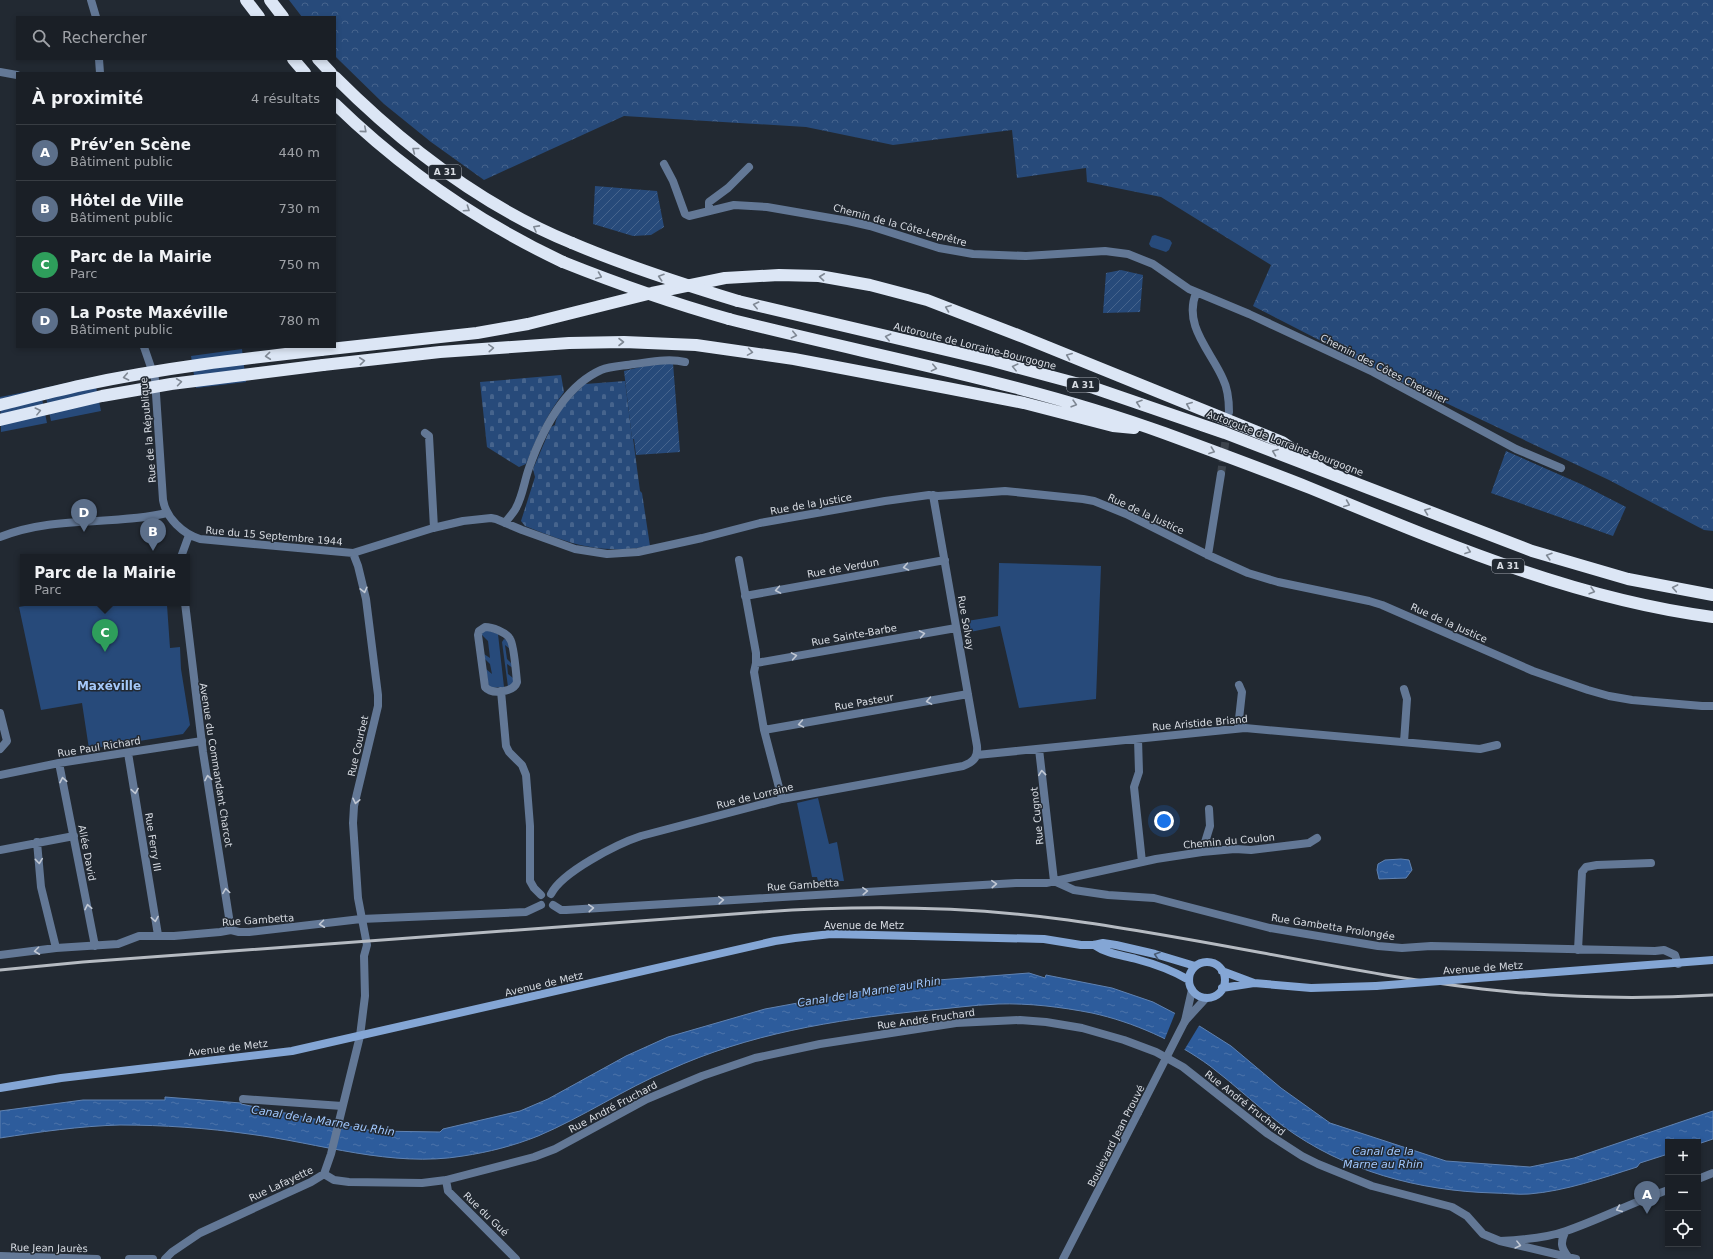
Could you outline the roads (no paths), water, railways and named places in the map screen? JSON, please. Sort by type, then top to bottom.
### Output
[{"type":"highway","points":[[246,0],[257,16]]},
{"type":"highway","points":[[270,0],[282,16]]},
{"type":"highway","points":[[294,60],[304,72]]},
{"type":"highway","points":[[319,60],[330,72]]},
{"type":"highway","name":"Autoroute de Lorraine-Bourgogne","points":[[336,78],[385,126],[445,172],[492,203],[536,228],[606,258],[659,277],[738,301],[993,362],[1094,388],[1218,430],[1532,551],[1628,579],[1713,595]]},
{"type":"highway","name":"A 31","points":[[336,105],[384,148],[442,193],[471,212],[503,231],[563,262],[619,284],[729,319],[994,382],[1104,412],[1163,432],[1273,474],[1405,528],[1544,578],[1600,594],[1662,608],[1713,617]]},
{"type":"highway","points":[[0,405],[84,385],[207,363],[484,332],[528,324],[652,293],[725,278],[779,275],[819,276],[907,294],[1023,337],[1282,442],[1324,471]]},
{"type":"highway","points":[[0,420],[95,398],[171,384],[440,352],[569,343],[624,342],[696,345],[794,359],[1024,403],[1113,426],[1163,432]]},
{"type":"main road","name":"Avenue de Metz","points":[[0,1088],[61,1078],[292,1051],[795,938],[831,934],[1044,939],[1094,946],[1102,951],[1158,965],[1189,980]]},
{"type":"main road","name":"Avenue de Metz","points":[[1094,946],[1103,943],[1116,945],[1155,954],[1195,966]]},
{"type":"main road","name":"Avenue de Metz","points":[[1222,988],[1254,984],[1311,988],[1376,986],[1632,966],[1678,964],[1713,960]]},
{"type":"main road","points":[[1212,962],[1222,970],[1224,980],[1222,988],[1218,993],[1206,998],[1196,994],[1192,990],[1189,980],[1191,970],[1195,966],[1200,963],[1212,962]]},
{"type":"main road","name":"Avenue de Metz","points":[[1222,970],[1254,984]]},
{"type":"street","points":[[91,0],[96,16]]},
{"type":"street","points":[[99,60],[100,72]]},
{"type":"street","points":[[0,72],[16,75]]},
{"type":"street","name":"Chemin de la Côte-Leprêtre","points":[[664,164],[673,181],[685,214],[689,216],[734,205],[767,207],[820,215],[870,226],[939,248],[973,254],[1026,256],[1105,251],[1119,252],[1152,264],[1196,293]]},
{"type":"street","points":[[709,211],[710,202],[728,188],[749,167]]},
{"type":"street","points":[[1196,293],[1193,300],[1192,313],[1195,326],[1198,335],[1223,378],[1228,393],[1229,412]]},
{"type":"street","name":"Chemin des Côtes Chevalier","points":[[1196,293],[1216,299],[1373,372],[1516,449],[1561,468]]},
{"type":"street","name":"Rue de la République","points":[[144,348],[155,379],[163,500],[166,513]]},
{"type":"street","points":[[505,523],[515,510],[520,499],[528,469],[548,425],[562,402],[577,385],[602,370],[613,367],[658,362],[685,362]]},
{"type":"street","points":[[425,433],[429,436],[434,528]]},
{"type":"street","points":[[1208,555],[1221,474]]},
{"type":"street","name":"Rue de la Justice","points":[[505,523],[560,545],[575,549],[599,553],[621,553],[653,549],[760,523],[885,501],[1005,491],[1083,499],[1110,507],[1208,555],[1264,578],[1382,605],[1533,671],[1588,690],[1632,700],[1713,706]]},
{"type":"street","name":"Rue Solvay","points":[[933,496],[977,746],[977,755]]},
{"type":"street","points":[[0,537],[21,529],[53,523],[139,518],[166,513]]},
{"type":"street","name":"Rue du 15 Septembre 1944","points":[[166,513],[189,535],[204,540],[353,553],[434,528],[463,521],[491,518],[505,523]]},
{"type":"street","points":[[182,554],[189,535]]},
{"type":"street","name":"Rue Courbet","points":[[353,553],[358,566],[366,599],[378,695],[378,706],[354,806],[353,823],[361,919],[367,945],[364,956],[365,996],[360,1036]]},
{"type":"street","points":[[739,560],[756,653],[754,672],[764,730],[782,799]]},
{"type":"street","name":"Rue de Verdun","points":[[745,596],[945,560]]},
{"type":"street","name":"Avenue du Commandant Charcot","points":[[185,606],[202,741],[231,930]]},
{"type":"street","points":[[489,627],[505,634],[512,642],[517,682],[516,686],[512,689],[501,691],[488,690],[484,684],[478,635],[479,631],[489,627]]},
{"type":"street","name":"Rue Sainte-Barbe","points":[[756,663],[956,628]]},
{"type":"street","points":[[1238,728],[1242,692],[1239,685]]},
{"type":"street","points":[[1404,689],[1407,698],[1404,742]]},
{"type":"street","points":[[501,691],[506,746],[509,752],[522,765],[526,775],[530,826],[530,882],[541,895]]},
{"type":"street","name":"Rue Pasteur","points":[[764,730],[968,694]]},
{"type":"street","points":[[0,713],[7,741],[0,749]]},
{"type":"street","name":"Rue Aristide Briand","points":[[977,755],[1238,728],[1480,749],[1497,745]]},
{"type":"street","points":[[1138,739],[1139,772],[1134,787],[1142,862]]},
{"type":"street","name":"Rue Paul Richard","points":[[0,775],[128,752],[202,741]]},
{"type":"street","name":"Rue Cugnot","points":[[1039,749],[1054,881]]},
{"type":"street","name":"Rue Ferry III","points":[[128,752],[158,935]]},
{"type":"street","name":"Rue de Lorraine","points":[[551,894],[556,885],[565,877],[628,841],[665,829],[782,799],[963,766],[972,762],[977,755]]},
{"type":"street","name":"Allée David","points":[[59,764],[95,946]]},
{"type":"street","points":[[1202,852],[1210,826],[1209,808]]},
{"type":"street","points":[[0,850],[74,836]]},
{"type":"street","name":"Chemin du Coulon","points":[[1054,881],[1142,862],[1202,852],[1234,849],[1251,850],[1302,844],[1312,842],[1316,838]]},
{"type":"street","points":[[37,842],[41,887],[56,948]]},
{"type":"street","points":[[1578,950],[1582,872],[1586,867],[1598,865],[1651,863]]},
{"type":"street","name":"Rue Gambetta","points":[[553,905],[566,910],[1023,882],[1046,883],[1054,881]]},
{"type":"street","name":"Rue Gambetta Prolongée","points":[[1054,881],[1074,890],[1108,895],[1154,898],[1270,928],[1378,946],[1402,948],[1431,946],[1655,952],[1664,950],[1675,955],[1678,964]]},
{"type":"street","points":[[544,893],[551,894],[555,899],[553,905],[547,908],[541,905],[541,895],[544,893]]},
{"type":"street","name":"Rue Gambetta","points":[[0,955],[56,948],[118,944],[139,936],[180,936],[231,930],[249,932],[361,919],[526,912],[541,905]]},
{"type":"street","name":"Boulevard Jean Prouvé","points":[[1063,1259],[1185,1021],[1192,990]]},
{"type":"street","name":"Boulevard Jean Prouvé","points":[[1185,1021],[1206,998]]},
{"type":"street","name":"Rue André Fruchard","points":[[324,1174],[334,1180],[349,1182],[422,1183],[446,1180],[534,1157],[555,1149],[648,1099],[702,1076],[755,1058],[807,1046],[956,1023],[1020,1020],[1046,1022],[1082,1028],[1124,1040],[1156,1052],[1183,1067],[1268,1134],[1302,1156],[1324,1167],[1372,1186],[1452,1207],[1466,1216],[1484,1234],[1500,1241],[1573,1258]]},
{"type":"street","name":"Rue Lafayette","points":[[165,1259],[200,1233],[311,1182],[324,1174],[331,1154],[339,1116],[360,1036]]},
{"type":"street","points":[[243,1099],[342,1106]]},
{"type":"street","points":[[1701,1178],[1713,1173]]},
{"type":"street","name":"Rue du Gué","points":[[446,1180],[448,1191],[514,1258]]},
{"type":"street","points":[[1500,1241],[1565,1232],[1636,1201],[1665,1191]]},
{"type":"street","points":[[1565,1232],[1561,1240],[1561,1245],[1564,1252],[1573,1258]]},
{"type":"street","name":"Rue Jean Jaurès","points":[[0,1256],[97,1259]]},
{"type":"street","points":[[129,1259],[153,1259]]},
{"type":"water","points":[[1385,860],[1409,860],[1412,870],[1406,878],[1379,879],[1377,870],[1378,864]]},
{"type":"water","name":"Canal de la Marne au Rhin","points":[[1029,973],[1045,978],[1046,975],[1112,988],[1153,1002],[1201,1027],[1231,1046],[1281,1088],[1330,1123],[1446,1161],[1530,1167],[1574,1158],[1713,1111],[1713,1139],[1701,1143],[1701,1139],[1665,1139],[1665,1155],[1640,1163],[1637,1167],[1584,1184],[1557,1190],[1520,1194],[1466,1191],[1410,1183],[1383,1176],[1357,1166],[1331,1155],[1307,1142],[1274,1119],[1210,1066],[1183,1048],[1154,1034],[1138,1027],[1092,1013],[1021,1004],[969,1006],[856,1019],[792,1030],[760,1038],[699,1057],[669,1070],[538,1136],[501,1148],[463,1156],[436,1159],[382,1157],[249,1134],[152,1126],[120,1125],[90,1127],[0,1138],[0,1111],[83,1100],[165,1100],[165,1097],[241,1103],[373,1131],[440,1132],[443,1129],[520,1111],[548,1099],[626,1056],[668,1037],[765,1009],[912,982]]},
{"type":"tunnel","points":[[1221,474],[1229,415]]},
{"type":"railway","points":[[0,970],[83,962],[761,912],[838,908],[915,908],[953,909],[1030,915],[1068,920],[1123,928],[1344,968],[1511,992],[1561,996],[1612,997],[1713,995]]},
{"type":"place","name":"La Poste Maxéville","points":[[84,532]]},
{"type":"place","name":"Hôtel de Ville","points":[[153,551]]},
{"type":"place","name":"Parc de la Mairie","points":[[105,652]]},
{"type":"place","name":"Prév’en Scène","points":[[1647,1214]]},
{"type":"district","name":"Maxéville","points":[[109,686]]}]
